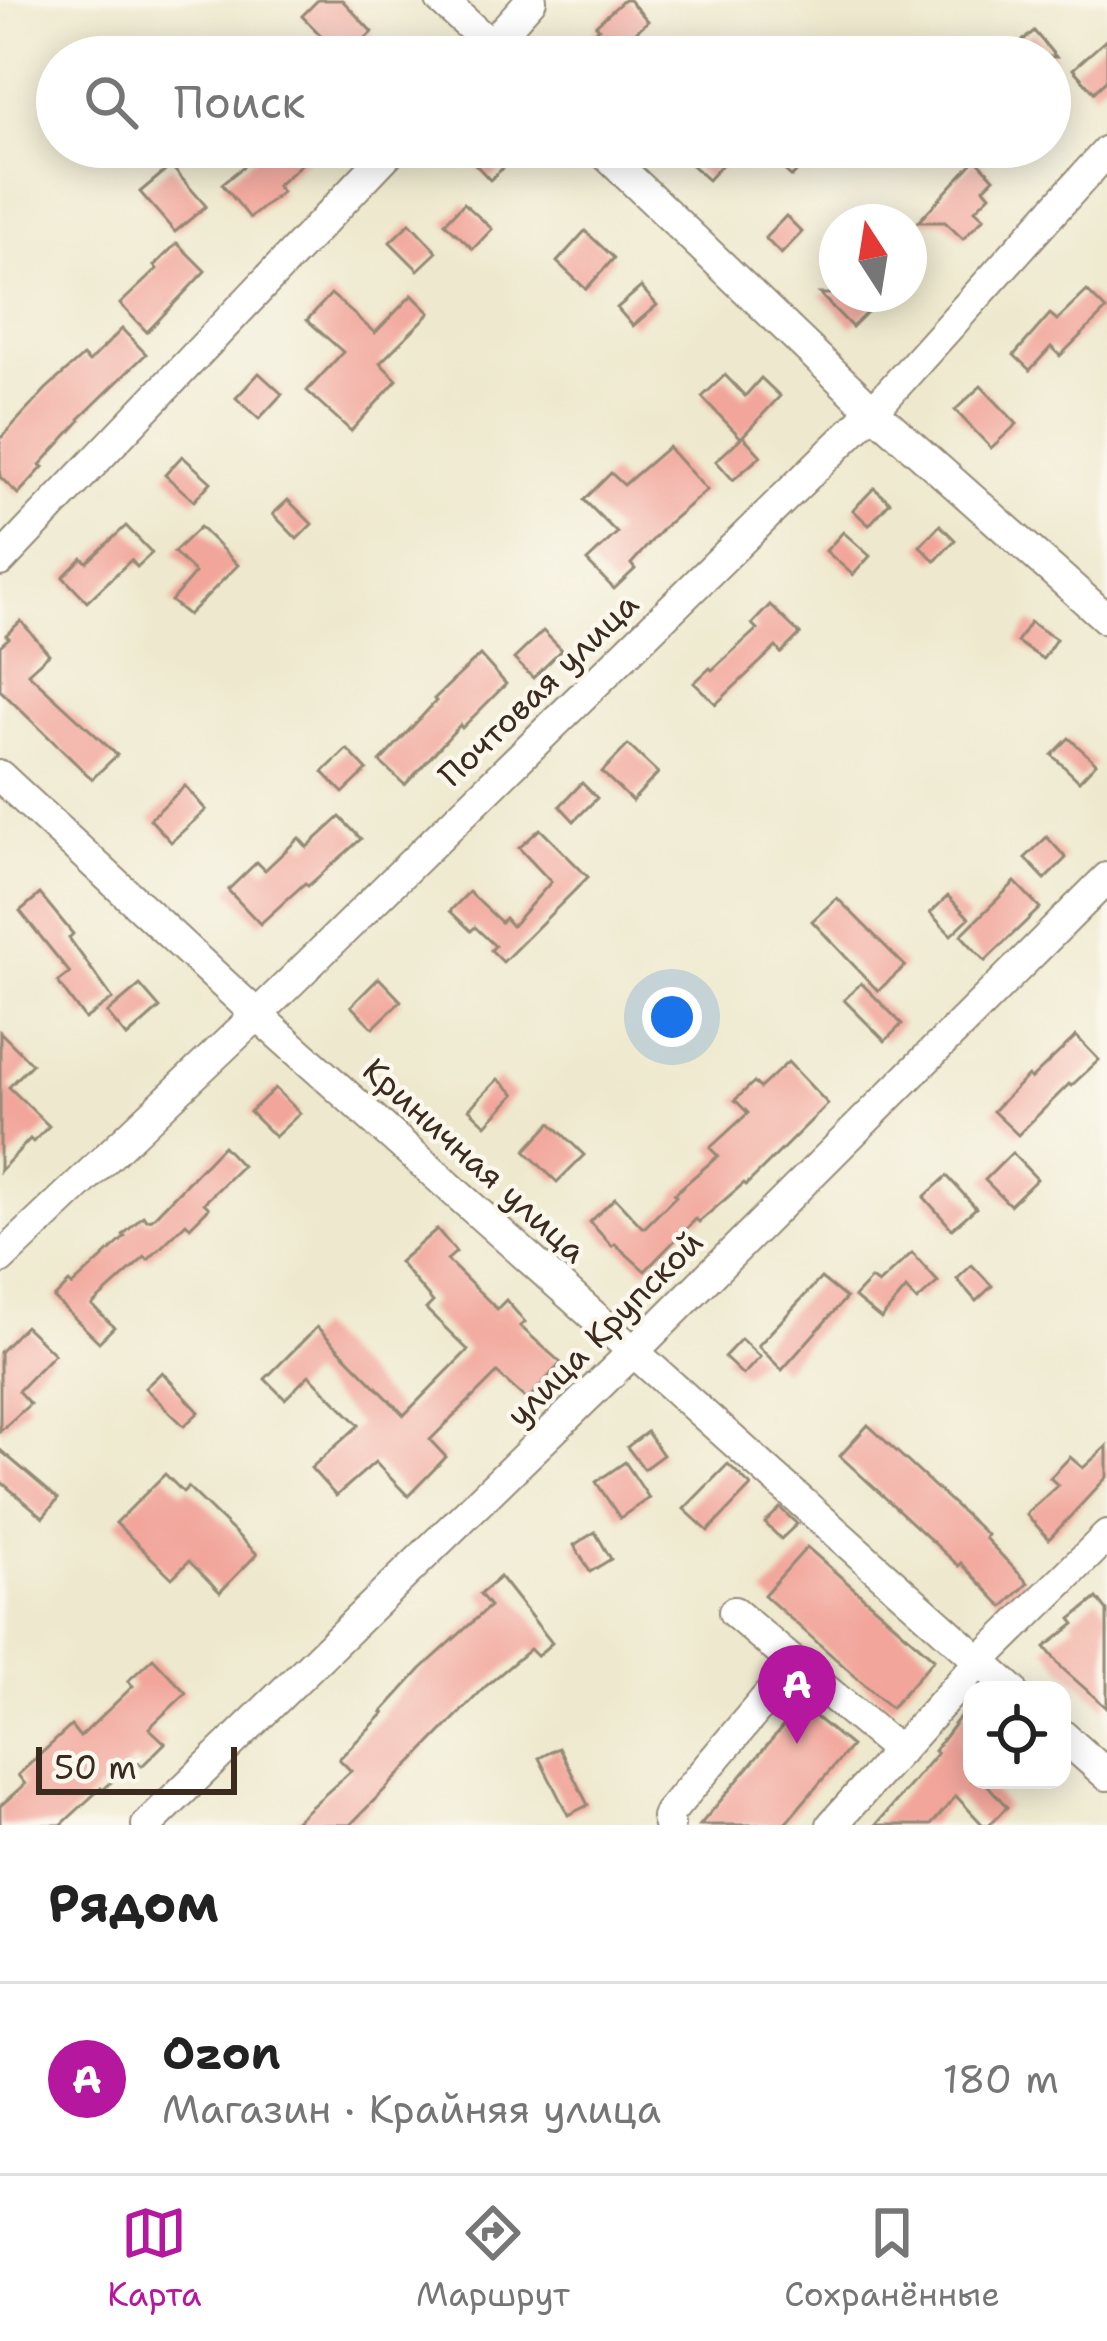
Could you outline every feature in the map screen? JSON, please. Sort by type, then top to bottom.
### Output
[{"type":"street","points":[[441,0],[476,36]]},
{"type":"street","points":[[505,36],[531,0]]},
{"type":"street","name":"Почтовая улица","points":[[0,1259],[257,1015],[873,411],[1107,151]]},
{"type":"street","points":[[0,561],[374,168]]},
{"type":"street","points":[[620,168],[873,411],[1107,619]]},
{"type":"street","name":"Криничная улица","points":[[0,776],[257,1015],[1002,1681]]},
{"type":"street","name":"улица Крупской","points":[[147,1825],[635,1350],[1107,878]]},
{"type":"street","points":[[832,1825],[980,1661],[1107,1536]]},
{"type":"street","points":[[734,1612],[899,1751]]},
{"type":"street","points":[[669,1825],[669,1813],[795,1664]]},
{"type":"street","points":[[1071,1743],[1107,1775]]},
{"type":"building","points":[[318,0],[342,0],[372,32],[368,36],[322,36],[302,16]]},
{"type":"building","points":[[624,0],[648,21],[631,36],[590,36],[599,28],[596,25]]},
{"type":"building","points":[[1107,39],[1107,80],[1094,92],[1073,69]]},
{"type":"building","points":[[173,168],[206,206],[175,232],[140,192]]},
{"type":"building","points":[[241,168],[297,168],[277,186],[282,192],[250,218],[222,184]]},
{"type":"building","points":[[479,168],[503,168],[490,180]]},
{"type":"building","points":[[695,168],[719,168],[708,180]]},
{"type":"building","points":[[968,168],[985,168],[994,178],[984,188],[990,195],[975,210],[984,218],[963,239],[945,222],[927,222],[927,212]]},
{"type":"building","points":[[464,203],[492,229],[473,249],[445,223]]},
{"type":"building","points":[[786,216],[802,232],[781,254],[765,238]]},
{"type":"building","points":[[410,223],[437,252],[418,270],[390,242]]},
{"type":"building","points":[[585,231],[614,258],[586,289],[557,262]]},
{"type":"building","points":[[177,243],[205,271],[147,332],[120,304]]},
{"type":"building","points":[[641,287],[657,305],[633,326],[617,308]]},
{"type":"building","points":[[1087,291],[1106,310],[1060,356],[1051,347],[1030,370],[1014,355],[1050,314],[1057,320]]},
{"type":"building","points":[[331,294],[375,333],[412,295],[430,313],[380,363],[397,380],[351,431],[307,391],[343,352],[307,320]]},
{"type":"building","points":[[837,312],[867,312],[852,327]]},
{"type":"building","points":[[122,329],[146,354],[79,419],[18,494],[0,477],[0,439],[46,389],[83,356],[89,362]]},
{"type":"building","points":[[259,373],[282,394],[259,419],[236,398]]},
{"type":"building","points":[[725,375],[745,396],[761,378],[780,396],[741,438],[702,397]]},
{"type":"building","points":[[981,386],[1017,424],[991,448],[955,410]]},
{"type":"building","points":[[743,436],[761,456],[733,480],[716,461]]},
{"type":"building","points":[[668,447],[707,490],[665,526],[631,564],[635,569],[614,589],[587,561],[617,533],[584,500],[611,473],[624,485]]},
{"type":"building","points":[[182,456],[211,482],[194,501],[165,475]]},
{"type":"building","points":[[874,488],[890,502],[869,525],[853,510]]},
{"type":"building","points":[[288,500],[312,524],[297,539],[273,514]]},
{"type":"building","points":[[940,525],[955,540],[935,561],[920,546]]},
{"type":"building","points":[[126,526],[152,553],[137,567],[131,560],[87,602],[63,577]]},
{"type":"building","points":[[200,527],[238,565],[188,615],[171,601],[195,573],[174,552]]},
{"type":"building","points":[[843,532],[870,556],[853,575],[826,551]]},
{"type":"building","points":[[770,605],[800,634],[781,653],[776,647],[716,704],[694,683],[757,629],[752,624]]},
{"type":"building","points":[[21,621],[49,654],[28,673],[117,755],[92,779],[0,690],[0,646]]},
{"type":"building","points":[[1030,622],[1056,639],[1043,659],[1017,642]]},
{"type":"building","points":[[543,631],[562,650],[533,678],[514,659]]},
{"type":"building","points":[[480,655],[506,684],[405,785],[380,762]]},
{"type":"building","points":[[1069,738],[1096,763],[1079,781],[1052,755]]},
{"type":"building","points":[[628,745],[658,773],[632,801],[602,772]]},
{"type":"building","points":[[347,749],[367,770],[343,793],[323,772]]},
{"type":"building","points":[[582,783],[597,798],[574,821],[560,806]]},
{"type":"building","points":[[185,786],[206,810],[171,842],[150,819]]},
{"type":"building","points":[[340,817],[361,839],[260,924],[228,890],[257,862],[265,870],[299,838],[307,847]]},
{"type":"building","points":[[540,829],[588,877],[503,962],[491,950],[495,946],[450,911],[469,892],[501,922],[505,918],[512,926],[551,882],[519,848]]},
{"type":"building","points":[[1047,837],[1066,858],[1045,879],[1025,858]]},
{"type":"building","points":[[1015,882],[1040,908],[985,961],[961,935]]},
{"type":"building","points":[[40,894],[73,934],[69,938],[113,999],[85,1019],[58,982],[70,973],[20,911]]},
{"type":"building","points":[[948,896],[969,918],[951,935],[930,913]]},
{"type":"building","points":[[837,898],[905,966],[878,991],[812,921]]},
{"type":"building","points":[[379,978],[401,1001],[373,1028],[351,1006]]},
{"type":"building","points":[[861,983],[902,1024],[885,1041],[844,1000]]},
{"type":"building","points":[[140,985],[160,1008],[127,1037],[107,1013]]},
{"type":"building","points":[[0,1032],[32,1064],[9,1087],[49,1126],[0,1171]]},
{"type":"building","points":[[1076,1036],[1099,1060],[1018,1135],[993,1111]]},
{"type":"building","points":[[788,1062],[828,1104],[746,1185],[699,1222],[696,1219],[645,1271],[612,1246],[590,1222],[615,1198],[645,1227],[718,1156],[710,1148],[748,1113],[735,1100],[754,1082],[760,1088]]},
{"type":"building","points":[[498,1079],[515,1094],[486,1125],[469,1109]]},
{"type":"building","points":[[275,1088],[300,1113],[275,1137],[250,1112]]},
{"type":"building","points":[[551,1123],[584,1155],[557,1182],[525,1151]]},
{"type":"building","points":[[223,1146],[242,1166],[204,1203],[209,1208],[190,1227],[186,1223],[92,1305],[114,1327],[99,1342],[54,1298],[143,1216],[152,1219]]},
{"type":"building","points":[[1012,1153],[1037,1179],[1010,1205],[985,1180]]},
{"type":"building","points":[[947,1176],[976,1208],[952,1229],[924,1197]]},
{"type":"building","points":[[437,1229],[456,1252],[447,1260],[497,1309],[506,1300],[525,1322],[520,1326],[561,1363],[527,1400],[497,1373],[430,1440],[446,1457],[408,1496],[375,1462],[336,1496],[311,1468],[359,1425],[309,1375],[285,1399],[265,1379],[317,1327],[404,1415],[468,1350],[426,1309],[433,1302],[399,1262]]},
{"type":"building","points":[[912,1253],[938,1282],[917,1301],[906,1289],[881,1319],[854,1297],[871,1279],[878,1284]]},
{"type":"building","points":[[972,1265],[992,1286],[976,1301],[957,1279]]},
{"type":"building","points":[[821,1278],[846,1298],[782,1370],[758,1346]]},
{"type":"building","points":[[25,1326],[54,1354],[18,1391],[30,1404],[0,1431],[0,1352]]},
{"type":"building","points":[[741,1339],[760,1357],[743,1375],[724,1357]]},
{"type":"building","points":[[162,1372],[199,1412],[184,1426],[145,1388]]},
{"type":"building","points":[[868,1425],[987,1535],[1028,1583],[1003,1607],[961,1563],[959,1566],[840,1456]]},
{"type":"building","points":[[647,1432],[663,1455],[644,1469],[627,1447]]},
{"type":"building","points":[[1107,1446],[1107,1477],[1049,1539],[1026,1514],[1058,1485],[1050,1478],[1070,1457],[1083,1468]]},
{"type":"building","points":[[0,1450],[58,1499],[43,1517],[0,1481]]},
{"type":"building","points":[[625,1462],[649,1498],[620,1518],[596,1482]]},
{"type":"building","points":[[728,1464],[751,1486],[708,1531],[684,1509]]},
{"type":"building","points":[[165,1474],[183,1492],[188,1487],[257,1554],[220,1592],[189,1561],[172,1578],[116,1523]]},
{"type":"building","points":[[780,1508],[797,1524],[781,1539],[765,1523]]},
{"type":"building","points":[[595,1532],[611,1559],[590,1572],[574,1545]]},
{"type":"building","points":[[807,1547],[934,1659],[891,1708],[764,1595]]},
{"type":"building","points":[[500,1577],[552,1643],[537,1656],[530,1649],[486,1686],[350,1825],[291,1825],[351,1771],[339,1759],[421,1669],[490,1606],[480,1594]]},
{"type":"building","points":[[1097,1598],[1107,1611],[1107,1708],[1045,1647],[1075,1624],[1071,1619]]},
{"type":"building","points":[[153,1658],[186,1693],[149,1728],[165,1743],[142,1766],[135,1759],[61,1825],[0,1825],[0,1806],[25,1784],[18,1775],[71,1726],[80,1737],[133,1686],[128,1681]]},
{"type":"building","points":[[801,1705],[851,1746],[784,1825],[700,1825]]},
{"type":"building","points":[[963,1713],[963,1789],[991,1789],[1007,1807],[983,1825],[956,1796],[931,1825],[876,1825],[937,1753],[934,1751]]},
{"type":"building","points":[[559,1748],[588,1805],[568,1815],[539,1758]]},
{"type":"place","name":"Ozon","points":[[797,1744]]}]
